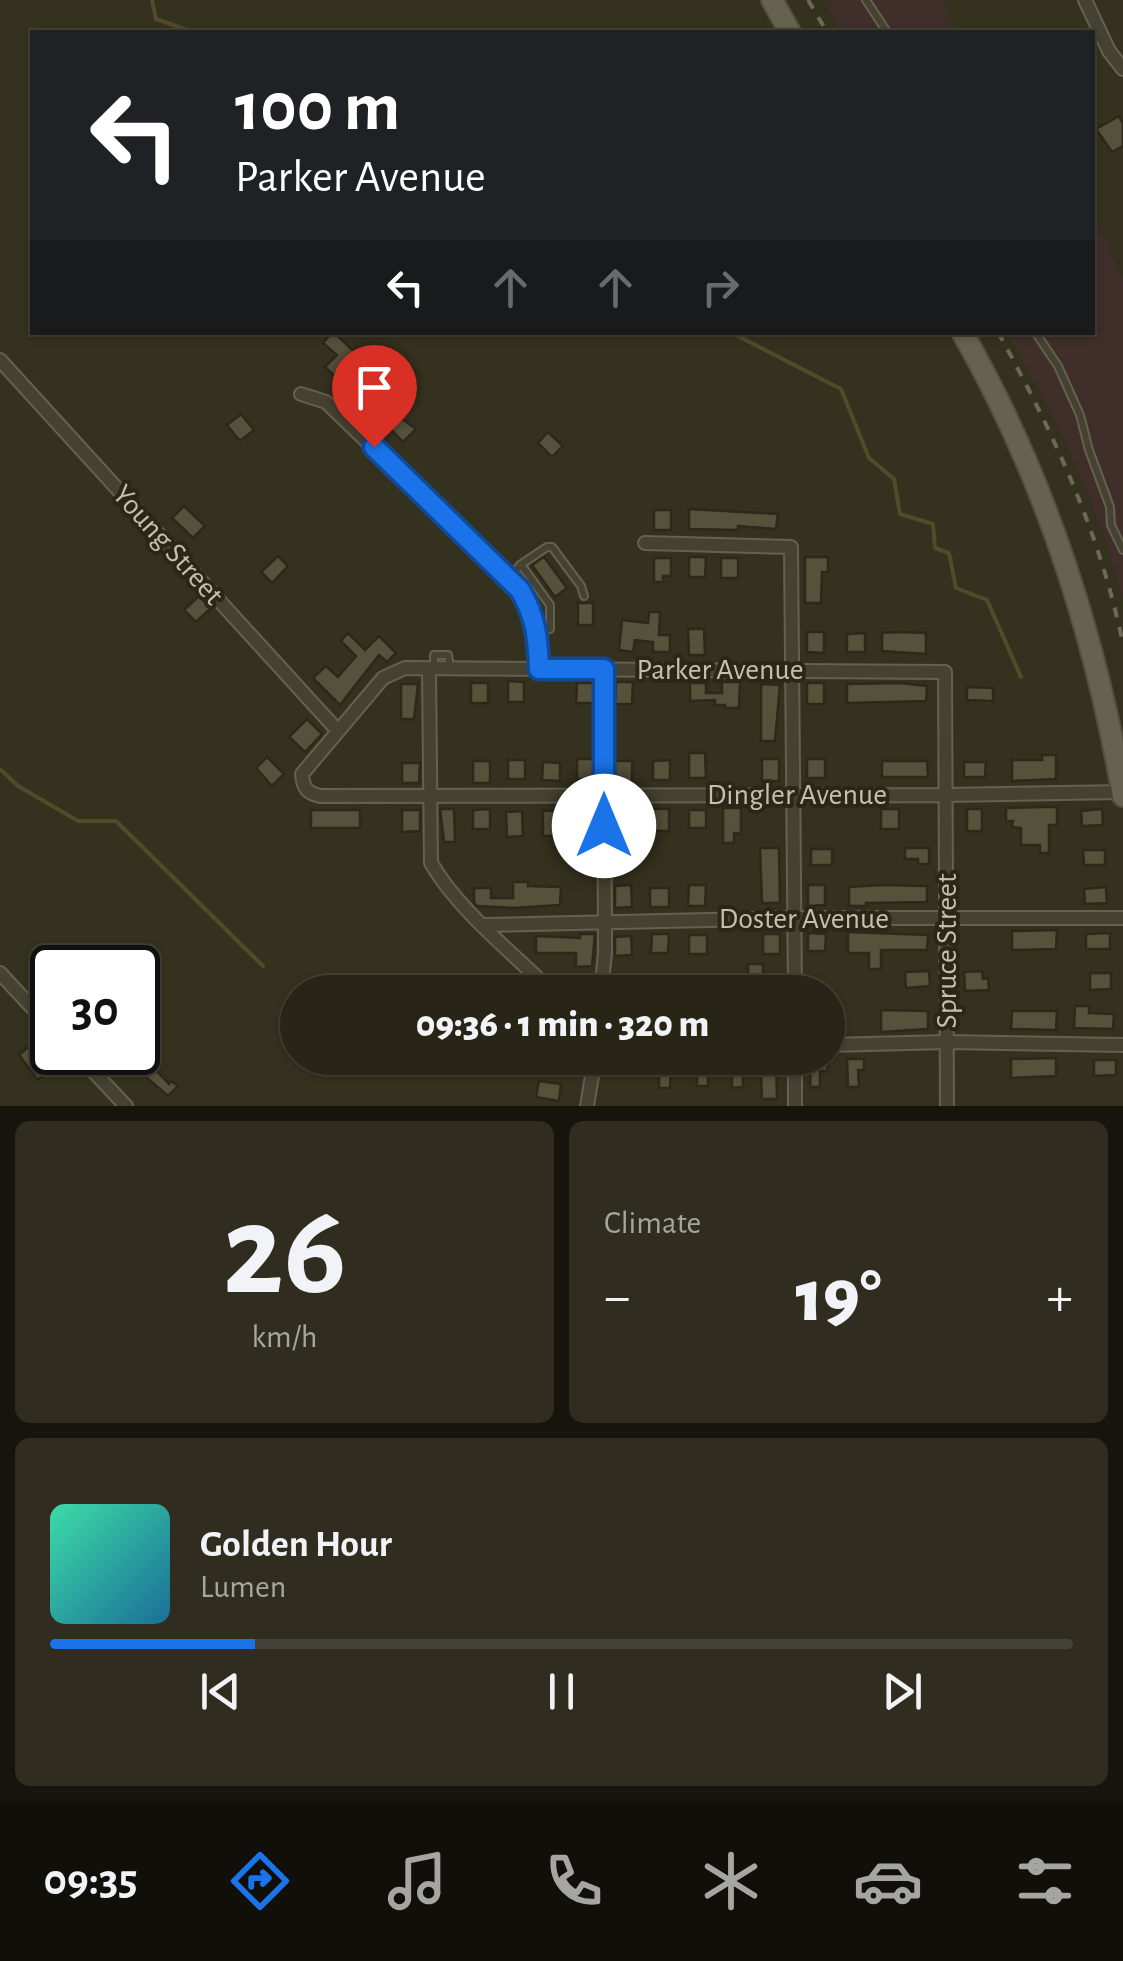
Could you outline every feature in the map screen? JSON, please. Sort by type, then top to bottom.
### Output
[{"type":"main road","points":[[772,0],[789,30]]},
{"type":"main road","points":[[963,335],[1022,455],[1065,565],[1100,677],[1123,794]]},
{"type":"street","points":[[1085,0],[1123,69]]},
{"type":"street","name":"Young Street","points":[[0,360],[337,730]]},
{"type":"street","points":[[301,394],[326,402],[506,574],[532,611],[538,633],[539,669]]},
{"type":"street","points":[[645,544],[792,546],[794,975]]},
{"type":"street","name":"Parker Avenue","points":[[337,730],[383,678],[405,668],[945,672],[946,795]]},
{"type":"street","points":[[431,668],[431,863],[442,883],[535,975]]},
{"type":"street","points":[[602,975],[604,669]]},
{"type":"street","name":"Dingler Avenue","points":[[337,730],[302,774],[303,785],[310,793],[1123,794]]},
{"type":"street","name":"Spruce Street","points":[[946,795],[947,1106]]},
{"type":"street","name":"Doster Avenue","points":[[485,925],[794,918],[1123,918]]},
{"type":"street","points":[[0,973],[30,1005]]},
{"type":"street","points":[[845,1045],[948,1042],[1123,1046]]},
{"type":"street","points":[[97,1075],[126,1106]]},
{"type":"street","points":[[587,1106],[592,1075]]},
{"type":"street","points":[[795,1075],[795,1106]]},
{"type":"lane","points":[[866,0],[886,30]]},
{"type":"lane","points":[[1036,335],[1058,366],[1080,415],[1088,450],[1110,508],[1111,525],[1123,550]]},
{"type":"lane","points":[[506,574],[552,547],[584,596]]},
{"type":"lane","points":[[519,566],[550,605],[550,629],[538,633]]},
{"type":"shaded area","points":[[823,0],[942,0],[955,30],[840,30]]},
{"type":"shaded area","points":[[1095,218],[1123,278],[1123,601],[1089,496],[1008,335],[1095,335]]},
{"type":"building","points":[[1119,116],[1123,146],[1112,152],[1096,129]]},
{"type":"building","points":[[330,335],[336,335],[355,352],[347,360],[352,365],[338,379],[325,367],[337,355],[323,343]]},
{"type":"building","points":[[241,414],[254,430],[240,441],[227,425]]},
{"type":"building","points":[[395,414],[416,429],[403,442],[385,423]]},
{"type":"building","points":[[548,432],[563,446],[552,457],[538,443]]},
{"type":"building","points":[[184,506],[205,526],[193,538],[172,518]]},
{"type":"building","points":[[689,509],[778,514],[776,529],[689,529]]},
{"type":"building","points":[[654,510],[671,510],[671,530],[654,530]]},
{"type":"building","points":[[278,556],[288,566],[272,583],[261,572]]},
{"type":"building","points":[[544,557],[567,588],[555,597],[532,565]]},
{"type":"building","points":[[689,557],[706,557],[705,577],[689,577]]},
{"type":"building","points":[[805,557],[828,557],[828,572],[822,572],[821,603],[805,603]]},
{"type":"building","points":[[654,558],[671,558],[671,576],[663,576],[663,582],[654,582]]},
{"type":"building","points":[[721,558],[738,558],[738,578],[721,578]]},
{"type":"building","points":[[199,596],[211,608],[196,622],[184,610]]},
{"type":"building","points":[[578,603],[593,603],[593,625],[578,625]]},
{"type":"building","points":[[649,612],[660,612],[659,635],[670,635],[670,652],[653,652],[653,642],[635,640],[633,652],[619,650],[622,620],[648,623]]},
{"type":"building","points":[[688,629],[704,629],[705,655],[689,655]]},
{"type":"building","points":[[807,632],[824,632],[824,653],[807,652]]},
{"type":"building","points":[[348,633],[365,650],[379,636],[396,653],[387,662],[379,655],[340,705],[313,678],[326,666],[338,677],[356,656],[341,641]]},
{"type":"building","points":[[865,633],[865,652],[847,652],[847,634]]},
{"type":"building","points":[[882,633],[926,633],[926,654],[882,651]]},
{"type":"building","points":[[508,681],[524,682],[524,702],[508,702]]},
{"type":"building","points":[[616,682],[633,682],[632,704],[615,704]]},
{"type":"building","points":[[722,682],[740,682],[739,708],[715,705],[715,700],[690,701],[690,683],[706,683],[706,693],[722,693]]},
{"type":"building","points":[[471,683],[488,683],[488,703],[471,703]]},
{"type":"building","points":[[577,683],[594,683],[594,703],[576,703]]},
{"type":"building","points":[[807,683],[824,683],[824,704],[807,704]]},
{"type":"building","points":[[401,684],[418,684],[414,719],[401,719]]},
{"type":"building","points":[[761,684],[780,685],[775,741],[761,741]]},
{"type":"building","points":[[847,684],[927,686],[926,701],[847,703]]},
{"type":"building","points":[[967,687],[993,688],[993,701],[967,700]]},
{"type":"building","points":[[307,719],[322,734],[305,752],[289,737]]},
{"type":"building","points":[[689,753],[705,753],[706,778],[689,778]]},
{"type":"building","points":[[1042,755],[1056,755],[1056,779],[1012,781],[1012,760],[1042,760]]},
{"type":"building","points":[[267,757],[284,774],[272,786],[256,768]]},
{"type":"building","points":[[577,759],[594,759],[594,779],[577,779]]},
{"type":"building","points":[[762,759],[779,759],[779,781],[762,781]]},
{"type":"building","points":[[807,759],[825,759],[825,778],[807,778]]},
{"type":"building","points":[[508,760],[525,760],[525,779],[508,779]]},
{"type":"building","points":[[670,760],[670,780],[653,780],[653,761]]},
{"type":"building","points":[[473,761],[490,761],[490,783],[473,783]]},
{"type":"building","points":[[615,761],[632,761],[632,782],[615,782]]},
{"type":"building","points":[[882,761],[927,761],[928,777],[882,777]]},
{"type":"building","points":[[543,762],[560,763],[560,781],[542,780]]},
{"type":"building","points":[[964,762],[986,762],[985,777],[964,777]]},
{"type":"building","points":[[402,763],[420,763],[419,783],[402,783]]},
{"type":"building","points":[[1057,807],[1057,825],[1049,825],[1049,853],[1040,853],[1040,845],[1021,845],[1021,828],[1006,821],[1006,808]]},
{"type":"building","points":[[578,808],[594,808],[594,830],[578,830]]},
{"type":"building","points":[[723,808],[741,808],[741,834],[734,833],[734,843],[723,843]]},
{"type":"building","points":[[440,809],[454,809],[455,842],[444,842]]},
{"type":"building","points":[[490,809],[490,829],[473,829],[473,810]]},
{"type":"building","points":[[614,809],[632,809],[632,821],[651,820],[651,809],[669,809],[669,831],[615,830]]},
{"type":"building","points":[[881,809],[899,809],[899,829],[881,829]]},
{"type":"building","points":[[967,809],[982,809],[982,831],[967,831]]},
{"type":"building","points":[[1102,809],[1103,825],[1082,826],[1081,811]]},
{"type":"building","points":[[311,810],[360,810],[360,828],[311,828]]},
{"type":"building","points":[[402,810],[420,810],[420,831],[402,832]]},
{"type":"building","points":[[560,810],[560,827],[554,827],[554,836],[543,836],[543,811]]},
{"type":"building","points":[[689,810],[706,810],[706,828],[689,828]]},
{"type":"building","points":[[522,811],[523,836],[507,837],[506,812]]},
{"type":"building","points":[[760,848],[779,848],[780,903],[762,903]]},
{"type":"building","points":[[905,848],[929,848],[929,864],[905,859]]},
{"type":"building","points":[[811,849],[832,849],[832,865],[811,865]]},
{"type":"building","points":[[1083,850],[1105,850],[1105,865],[1084,865]]},
{"type":"building","points":[[513,882],[561,887],[560,905],[513,908],[474,903],[474,888],[491,888],[491,898],[513,898]]},
{"type":"building","points":[[631,885],[632,907],[615,908],[615,886]]},
{"type":"building","points":[[689,885],[706,885],[705,906],[688,906]]},
{"type":"building","points":[[808,885],[825,885],[825,905],[808,906]]},
{"type":"building","points":[[927,886],[927,902],[849,906],[849,887]]},
{"type":"building","points":[[1106,887],[1107,903],[1085,904],[1084,889]]},
{"type":"building","points":[[650,888],[669,888],[669,907],[650,907]]},
{"type":"building","points":[[1057,930],[1056,949],[1012,950],[1012,931]]},
{"type":"building","points":[[848,932],[928,935],[927,950],[881,950],[881,969],[869,969],[869,953],[848,953]]},
{"type":"building","points":[[808,933],[826,934],[825,951],[808,951]]},
{"type":"building","points":[[1110,933],[1110,949],[1086,949],[1086,934]]},
{"type":"building","points":[[580,934],[595,934],[592,966],[576,967],[576,953],[536,953],[536,936],[580,938]]},
{"type":"building","points":[[652,934],[669,934],[668,953],[651,953]]},
{"type":"building","points":[[763,934],[780,934],[780,954],[763,954]]},
{"type":"building","points":[[689,935],[707,935],[707,954],[689,954]]},
{"type":"building","points":[[631,936],[632,955],[615,956],[615,937]]},
{"type":"building","points":[[748,964],[763,964],[763,974],[780,974],[780,975],[748,975]]},
{"type":"building","points":[[929,971],[930,986],[906,988],[905,972]]},
{"type":"building","points":[[982,971],[983,979],[988,978],[989,990],[965,991],[964,972]]},
{"type":"building","points":[[1090,973],[1111,973],[1111,989],[1090,990]]},
{"type":"building","points":[[1075,1006],[1089,1006],[1089,1013],[1114,1014],[1113,1029],[1074,1028]]},
{"type":"building","points":[[881,1010],[928,1011],[928,1029],[881,1032]]},
{"type":"building","points":[[1012,1011],[1057,1011],[1056,1030],[1011,1029]]},
{"type":"building","points":[[30,1045],[30,1069],[19,1055]]},
{"type":"building","points":[[1056,1058],[1056,1076],[1011,1078],[1011,1059]]},
{"type":"building","points":[[847,1059],[864,1059],[864,1070],[858,1070],[859,1087],[848,1087]]},
{"type":"building","points":[[1094,1060],[1116,1060],[1116,1075],[1094,1076]]},
{"type":"building","points":[[160,1074],[169,1084],[171,1081],[178,1086],[168,1096],[144,1075]]},
{"type":"building","points":[[670,1075],[670,1088],[659,1088],[659,1077],[653,1077]]},
{"type":"building","points":[[697,1075],[708,1075],[708,1086],[697,1086]]},
{"type":"building","points":[[732,1075],[743,1075],[743,1087],[732,1088]]},
{"type":"building","points":[[761,1075],[776,1075],[777,1099],[762,1099]]},
{"type":"building","points":[[810,1075],[820,1075],[820,1087],[810,1087]]},
{"type":"building","points":[[539,1081],[561,1084],[559,1101],[536,1097]]},
{"type":"waterway","points":[[152,0],[156,19],[187,30]]},
{"type":"waterway","points":[[736,335],[841,389],[869,458],[894,479],[900,514],[933,524],[935,548],[949,553],[956,588],[987,600],[1021,677]]},
{"type":"waterway","points":[[0,769],[18,786],[78,821],[116,821],[263,966]]},
{"type":"railway","points":[[808,0],[826,30]]},
{"type":"railway","points":[[1000,335],[1038,407],[1088,522],[1123,644]]},
{"type":"route","points":[[374,447],[520,590],[537,630],[539,669],[604,669],[604,826]]}]
